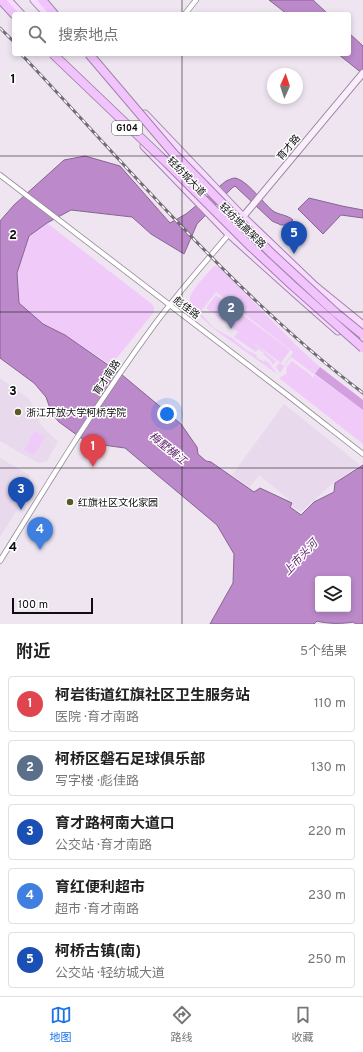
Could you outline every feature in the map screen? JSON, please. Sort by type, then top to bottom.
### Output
[{"type":"highway","points":[[0,0],[12,12]]},
{"type":"highway","points":[[42,0],[52,12]]},
{"type":"highway","name":"轻纺城高架路","points":[[55,56],[166,162],[253,249],[363,348]]},
{"type":"highway","name":"轻纺城高架路","points":[[89,56],[174,154],[270,252],[336,313],[363,335]]},
{"type":"main road","points":[[8,0],[19,12]]},
{"type":"main road","points":[[34,0],[45,12]]},
{"type":"main road","name":"轻纺城大道","points":[[60,56],[229,234],[363,352]]},
{"type":"main road","name":"轻纺城大道","points":[[89,56],[243,217],[315,286],[363,325]]},
{"type":"street","points":[[187,12],[196,0]]},
{"type":"street","name":"育才路","points":[[229,234],[363,73]]},
{"type":"street","name":"彪佳路","points":[[0,175],[363,454]]},
{"type":"street","name":"育才南路","points":[[0,561],[72,443],[126,364],[170,305],[229,234]]},
{"type":"shaded area","points":[[47,223],[152,304],[154,308],[154,312],[111,365],[65,335],[43,324],[19,304],[17,273],[29,236]]},
{"type":"shaded area","points":[[214,266],[219,267],[298,347],[320,367],[315,375],[291,357],[280,373],[276,367],[279,363],[284,366],[293,352],[216,292],[198,315],[192,309],[189,301],[194,290]]},
{"type":"shaded area","points":[[216,295],[290,350],[281,363],[245,337],[276,361],[273,365],[271,361],[263,354],[264,353],[258,349],[256,352],[234,337],[238,332],[206,308]]},
{"type":"shaded area","points":[[202,315],[214,328],[232,338],[248,351],[257,355],[256,357],[269,363],[277,374],[214,329],[200,316]]},
{"type":"shaded area","points":[[292,361],[311,375],[312,378],[315,375],[363,410],[363,444],[279,378],[286,374],[286,368]]},
{"type":"shaded area","points":[[320,367],[363,400],[363,410],[315,374]]},
{"type":"shaded area","name":"浙江开放大学柯桥学院","points":[[0,378],[29,399],[41,425],[58,442],[47,461],[38,463],[0,441]]},
{"type":"shaded area","points":[[284,404],[360,465],[332,484],[301,512],[291,506],[293,503],[259,475],[250,487],[232,475]]},
{"type":"shaded area","points":[[35,431],[45,437],[34,455],[24,450]]},
{"type":"shaded area","points":[[0,458],[29,475],[31,487],[0,537]]},
{"type":"water","points":[[269,0],[313,0],[326,12],[284,12]]},
{"type":"water","points":[[351,35],[363,46],[363,74],[340,56],[351,56]]},
{"type":"water","points":[[85,156],[120,166],[170,223],[186,214],[226,181],[235,178],[250,187],[273,211],[293,220],[288,225],[281,225],[272,221],[235,186],[197,224],[184,254],[151,234],[132,217],[71,210],[47,223],[29,236],[17,273],[19,303],[43,324],[65,335],[121,374],[181,424],[197,447],[198,454],[206,461],[211,462],[254,492],[260,488],[292,503],[290,507],[301,515],[314,502],[334,492],[335,483],[363,465],[363,624],[356,624],[353,622],[325,623],[317,621],[314,624],[210,624],[233,583],[234,554],[217,525],[125,448],[88,443],[59,422],[52,414],[46,397],[34,383],[0,358],[0,221],[14,205],[64,160]]},
{"type":"water","points":[[309,198],[363,210],[363,218],[341,215],[323,234],[298,209]]},
{"type":"railway","points":[[0,28],[12,40]]},
{"type":"railway","points":[[23,56],[144,187],[228,274],[316,355],[363,393]]},
{"type":"place","name":"柯桥古镇(南)","points":[[294,254]]},
{"type":"place","name":"柯桥区磐石足球俱乐部","points":[[231,329]]},
{"type":"place","name":"浙江开放大学柯桥学院","points":[[18,412]]},
{"type":"place","name":"柯岩街道红旗社区卫生服务站","points":[[93,467]]},
{"type":"place","name":"红旗社区文化家园","points":[[70,502]]},
{"type":"place","name":"育才路柯南大道口","points":[[21,510]]},
{"type":"place","name":"育红便利超市","points":[[40,550]]},
{"type":"water label","name":"梅墅横江","points":[[168,448]]},
{"type":"water label","name":"上市头河","points":[[300,557]]}]
